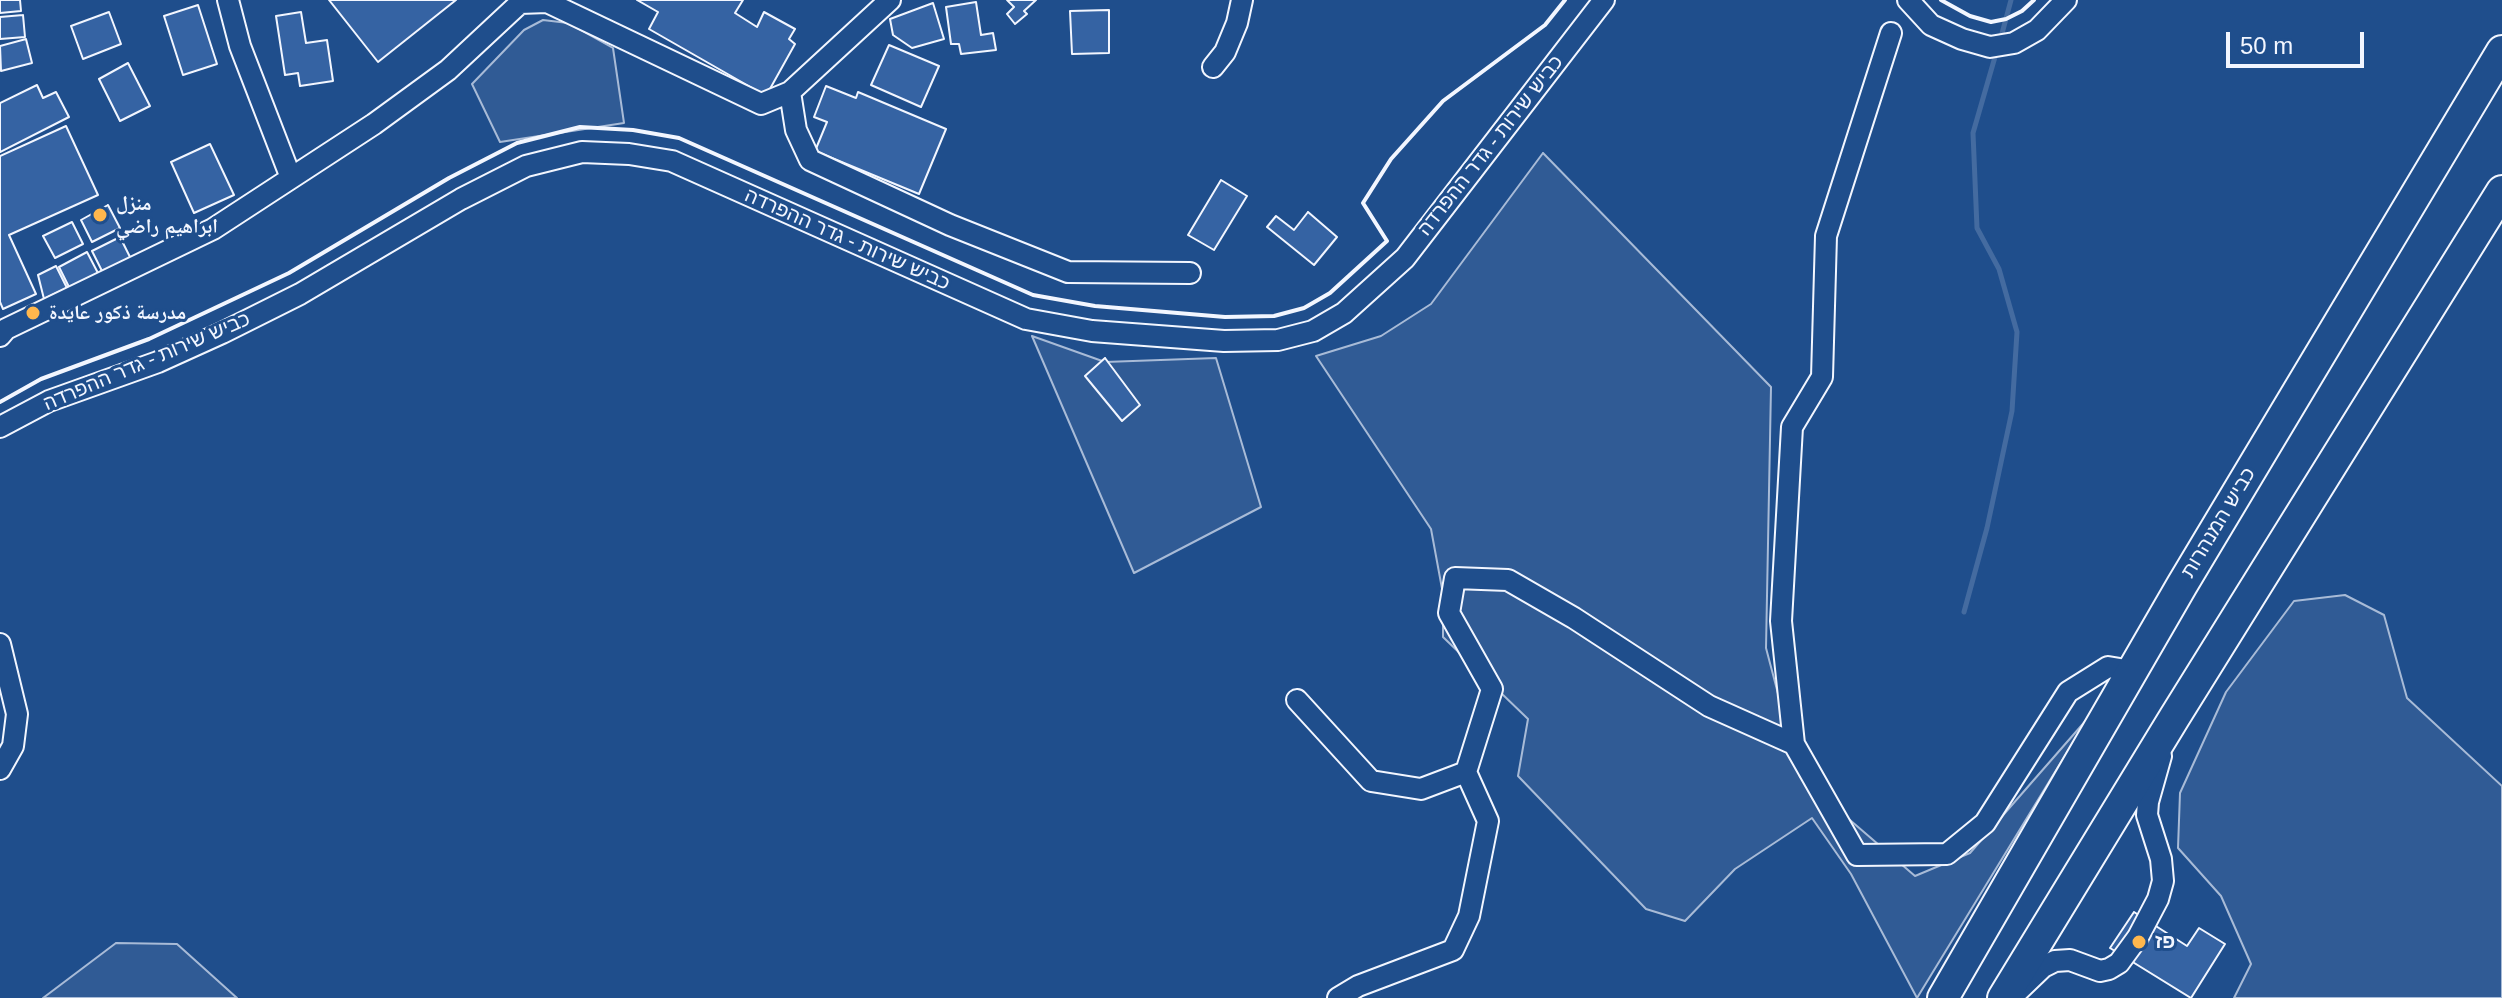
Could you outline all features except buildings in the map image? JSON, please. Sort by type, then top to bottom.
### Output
[{"type":"highway","name":"כביש המנהרות","points":[[1943,998],[2132,671],[2502,51]]},
{"type":"highway","points":[[2003,998],[2502,191]]},
{"type":"street","points":[[228,0],[240,46],[291,178]]},
{"type":"street","points":[[0,336],[6,329],[213,229],[374,124],[448,70],[520,3],[546,1],[761,104],[790,92],[890,0]]},
{"type":"street","points":[[1213,67],[1225,52],[1242,0]]},
{"type":"street","name":"כביש שירות - גדר ההפרדה","points":[[0,427],[49,401],[158,362],[235,327],[300,294],[461,199],[526,166],[582,152],[629,154],[672,161],[1026,319],[1092,331],[1224,341],[1278,340],[1313,331],[1344,313],[1405,258],[1604,0]]},
{"type":"street","points":[[1908,0],[1931,25],[1990,47],[2014,43],[2037,30],[2066,0]]},
{"type":"street","points":[[1891,33],[1826,236],[1822,377],[1792,427],[1781,621],[1794,744],[1857,855],[1947,854],[1985,823],[2068,692],[2108,667],[2132,671]]},
{"type":"street","points":[[790,92],[796,130],[810,160],[950,225],[1068,272],[1190,273]]},
{"type":"street","points":[[1338,998],[1358,986],[1453,950],[1469,916],[1488,821],[1466,772],[1492,689],[1449,613],[1455,578],[1508,580],[1574,618],[1709,706],[1794,744]]},
{"type":"street","points":[[0,644],[17,714],[13,746],[0,769]]},
{"type":"street","points":[[1297,700],[1371,781],[1421,789],[1466,772]]},
{"type":"street","points":[[2012,998],[2043,967],[2055,961],[2070,960],[2100,971],[2109,969],[2119,963],[2138,937],[2161,890],[2161,859],[2147,815],[2153,780],[2174,718]]},
{"type":"shaded area","points":[[543,20],[568,23],[613,48],[624,123],[500,142],[472,84],[524,30]]},
{"type":"shaded area","points":[[1543,153],[1771,387],[1766,648],[1800,777],[1915,876],[1970,853],[2088,718],[1917,998],[1851,874],[1812,818],[1735,869],[1685,921],[1646,909],[1518,776],[1528,719],[1443,637],[1443,594],[1431,529],[1316,356],[1381,336],[1431,304]]},
{"type":"shaded area","points":[[1032,336],[1105,362],[1216,358],[1261,507],[1134,573]]},
{"type":"shaded area","points":[[2345,595],[2384,615],[2407,698],[2502,786],[2502,998],[2234,998],[2251,964],[2221,896],[2178,848],[2180,793],[2226,692],[2294,601]]},
{"type":"shaded area","points":[[116,943],[177,944],[237,998],[43,998]]},
{"type":"waterway","points":[[2000,41],[2011,0]]},
{"type":"waterway","points":[[1964,612],[1987,528],[2012,411],[2017,332],[1999,269],[1977,228],[1973,133],[1997,50]]},
{"type":"wall","points":[[0,402],[41,379],[149,339],[289,273],[449,178],[517,143],[580,127],[633,130],[679,138],[1033,295],[1095,306],[1225,317],[1274,316],[1304,308],[1330,293],[1387,241],[1363,203],[1391,159],[1443,101],[1545,25],[1565,0]]},
{"type":"wall","points":[[1941,0],[1970,16],[1991,22],[2022,11],[2034,0]]},
{"type":"place","name":"منزل ابراهيم راضي","points":[[100,215]]},
{"type":"place","name":"مدرسة ذكور عايدة","points":[[33,313]]},
{"type":"place","name":"פז","points":[[2139,942]]}]
